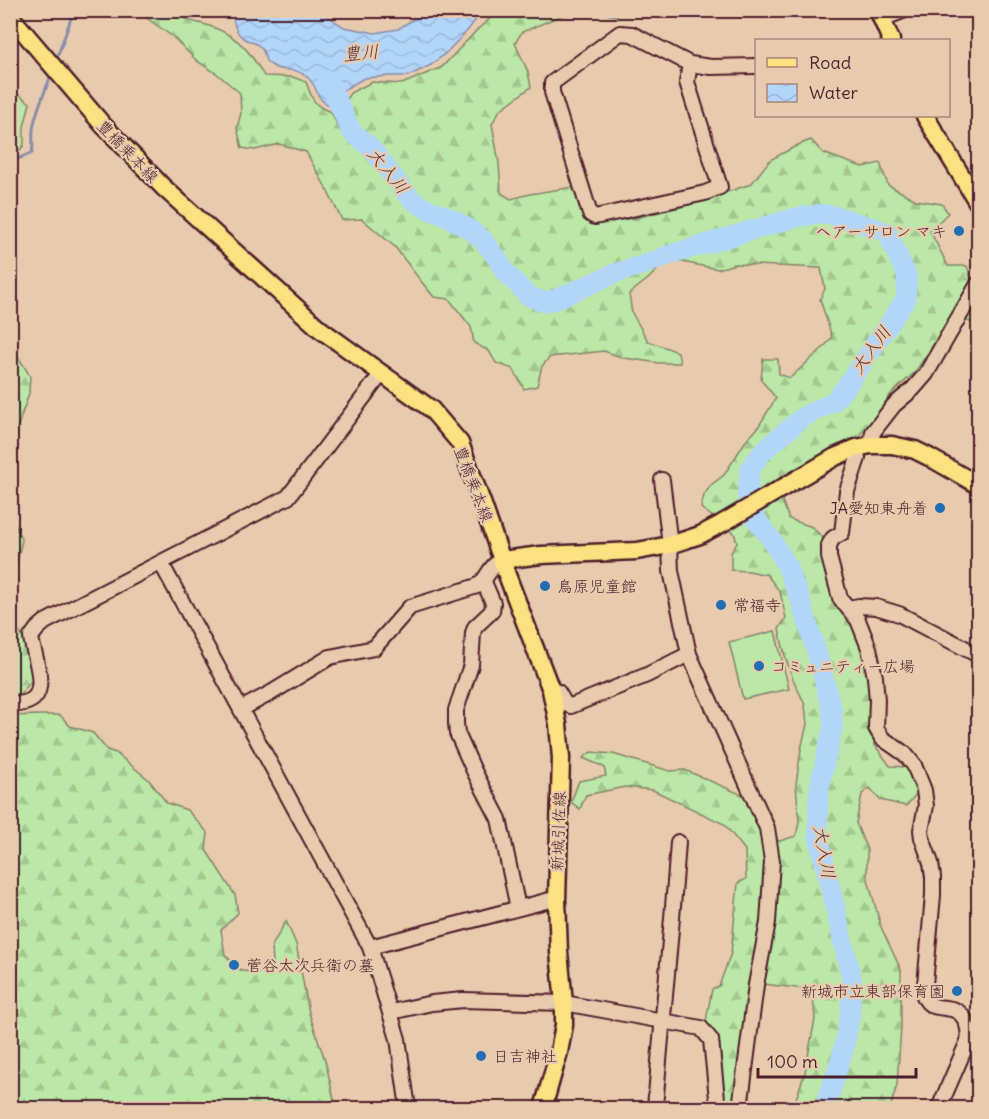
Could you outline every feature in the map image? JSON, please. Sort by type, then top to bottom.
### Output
[{"type":"main road","points":[[880,15],[891,39]]},
{"type":"main road","name":"豊橋乗本線","points":[[10,16],[103,125],[163,187],[320,329],[431,409],[460,443],[502,560]]},
{"type":"main road","points":[[926,117],[978,203]]},
{"type":"main road","points":[[502,560],[541,555],[637,551],[670,545],[700,535],[835,458],[863,447],[892,445],[915,450],[977,480]]},
{"type":"main road","name":"新城引佐線","points":[[502,560],[551,690],[558,724],[561,758],[556,900],[564,1025],[543,1108]]},
{"type":"street","points":[[880,15],[905,10]]},
{"type":"street","points":[[690,64],[687,82],[720,187],[705,193],[595,217],[590,214],[552,92],[552,83],[620,33],[632,34],[690,64],[711,67],[755,66]]},
{"type":"street","points":[[939,1108],[974,1034],[963,1014],[957,1010],[932,1006],[926,1002],[924,996],[933,877],[921,830],[926,806],[924,790],[914,765],[904,754],[882,738],[876,728],[875,677],[869,648],[858,620],[840,598],[829,545],[833,538],[842,533],[847,491],[863,447],[894,405],[926,374],[978,284]]},
{"type":"street","points":[[10,705],[24,704],[34,698],[39,687],[40,672],[31,637],[37,629],[45,622],[288,497],[382,373]]},
{"type":"street","points":[[662,480],[671,571],[689,654],[767,828],[772,861],[768,922],[756,985],[740,1108]]},
{"type":"street","points":[[241,709],[330,657],[374,648],[410,607],[477,586],[484,582],[495,563],[502,560]]},
{"type":"street","points":[[161,562],[370,947],[398,1038],[408,1108]]},
{"type":"street","points":[[484,582],[493,603],[492,611],[475,627],[472,633],[471,665],[456,710],[457,733],[499,819],[518,908]]},
{"type":"street","points":[[848,608],[876,607],[899,614],[978,654]]},
{"type":"street","points":[[551,690],[558,692],[565,704],[571,706],[647,675],[689,654]]},
{"type":"street","points":[[655,1108],[678,842]]},
{"type":"street","points":[[370,947],[556,900]]},
{"type":"street","points":[[391,1012],[432,1003],[463,1000],[564,1003],[701,1028],[711,1040],[718,1108]]},
{"type":"green space","points":[[137,11],[172,11],[187,20],[209,26],[231,36],[244,47],[264,76],[293,77],[306,82],[314,101],[331,112],[340,130],[352,119],[345,103],[350,93],[372,82],[402,84],[442,67],[478,29],[499,11],[572,11],[522,32],[515,43],[528,72],[531,87],[500,110],[492,124],[499,163],[501,193],[511,199],[573,187],[582,211],[595,223],[636,218],[688,205],[751,184],[770,160],[811,140],[823,153],[862,167],[880,163],[888,185],[916,200],[942,204],[948,213],[930,231],[948,266],[967,266],[972,282],[978,290],[978,324],[952,317],[915,372],[890,395],[872,423],[854,439],[775,482],[789,519],[812,527],[823,538],[823,557],[865,644],[875,698],[872,727],[874,744],[890,766],[907,767],[919,791],[906,806],[880,800],[870,788],[862,794],[856,823],[867,850],[867,876],[881,927],[901,970],[901,1027],[897,1085],[890,1108],[793,1108],[805,1072],[815,1019],[813,995],[805,989],[763,984],[748,991],[735,1108],[723,1108],[716,1041],[706,1021],[712,989],[719,986],[731,953],[738,883],[746,879],[745,850],[724,824],[653,790],[625,787],[586,795],[580,809],[571,802],[579,781],[606,776],[604,767],[583,758],[591,752],[613,754],[670,771],[685,770],[745,796],[766,838],[780,841],[796,836],[799,822],[796,784],[807,724],[805,705],[785,656],[779,629],[786,618],[780,592],[767,575],[731,570],[731,553],[737,542],[734,533],[701,508],[704,495],[711,485],[724,475],[776,398],[761,380],[763,359],[778,359],[779,374],[790,378],[832,337],[820,299],[825,289],[821,268],[735,264],[718,269],[677,261],[663,264],[629,294],[632,313],[648,341],[678,352],[680,363],[659,363],[624,358],[604,351],[550,357],[542,366],[537,386],[524,389],[513,369],[496,363],[489,351],[474,343],[471,327],[449,299],[434,297],[395,247],[362,219],[342,220],[306,152],[279,144],[255,150],[242,148],[237,128],[241,113],[240,93],[197,61],[173,37]]},
{"type":"green space","points":[[572,11],[621,11],[617,16]]},
{"type":"green space","points":[[10,88],[30,103],[24,127],[24,145],[20,150],[11,153]]},
{"type":"green space","points":[[11,345],[30,376],[29,393],[16,432],[14,479],[11,488]]},
{"type":"green space","points":[[11,517],[22,540],[16,567],[11,576]]},
{"type":"green space","points":[[10,615],[23,638],[31,671],[32,680],[20,695],[11,694]]},
{"type":"green space","name":"コミュニティー広場","points":[[775,631],[789,689],[743,699],[729,642]]},
{"type":"green space","points":[[60,715],[70,726],[93,733],[107,750],[116,753],[148,779],[167,803],[187,810],[208,833],[206,850],[235,895],[238,913],[221,930],[225,955],[242,971],[264,973],[273,964],[272,946],[286,921],[296,944],[309,1013],[325,1060],[336,1108],[11,1108],[11,716]]},
{"type":"water","name":"豊川","points":[[232,11],[320,11],[344,27],[375,33],[398,29],[426,11],[482,11],[468,30],[431,65],[408,76],[364,78],[342,91],[341,101],[334,107],[322,101],[314,85],[302,73],[274,67],[267,62],[258,45],[243,38],[237,32]]},
{"type":"waterway","points":[[58,55],[74,10]]},
{"type":"waterway","points":[[10,162],[32,153],[34,123],[51,75]]},
{"type":"waterway","name":"大入川","points":[[328,80],[351,131],[370,147],[411,199],[469,229],[482,239],[503,269],[528,296],[545,302],[616,273],[672,254],[794,218],[819,214],[837,216],[887,232],[907,276],[906,299],[846,387],[833,402],[802,418],[763,451],[750,469],[747,495],[756,519],[785,562],[800,599],[832,710],[833,727],[818,800],[818,836],[852,980],[850,1015],[843,1052],[823,1108]]},
{"type":"place","name":"ヘアーサロン マキ","points":[[959,231]]},
{"type":"place","name":"JA愛知東舟着","points":[[940,508]]},
{"type":"place","name":"鳥原児童館","points":[[545,586]]},
{"type":"place","name":"常福寺","points":[[721,605]]},
{"type":"place","name":"コミュニティー広場","points":[[759,666]]},
{"type":"place","name":"菅谷太次兵衛の墓","points":[[234,965]]},
{"type":"place","name":"新城市立東部保育園","points":[[957,991]]},
{"type":"place","name":"日吉神社","points":[[481,1056]]}]
